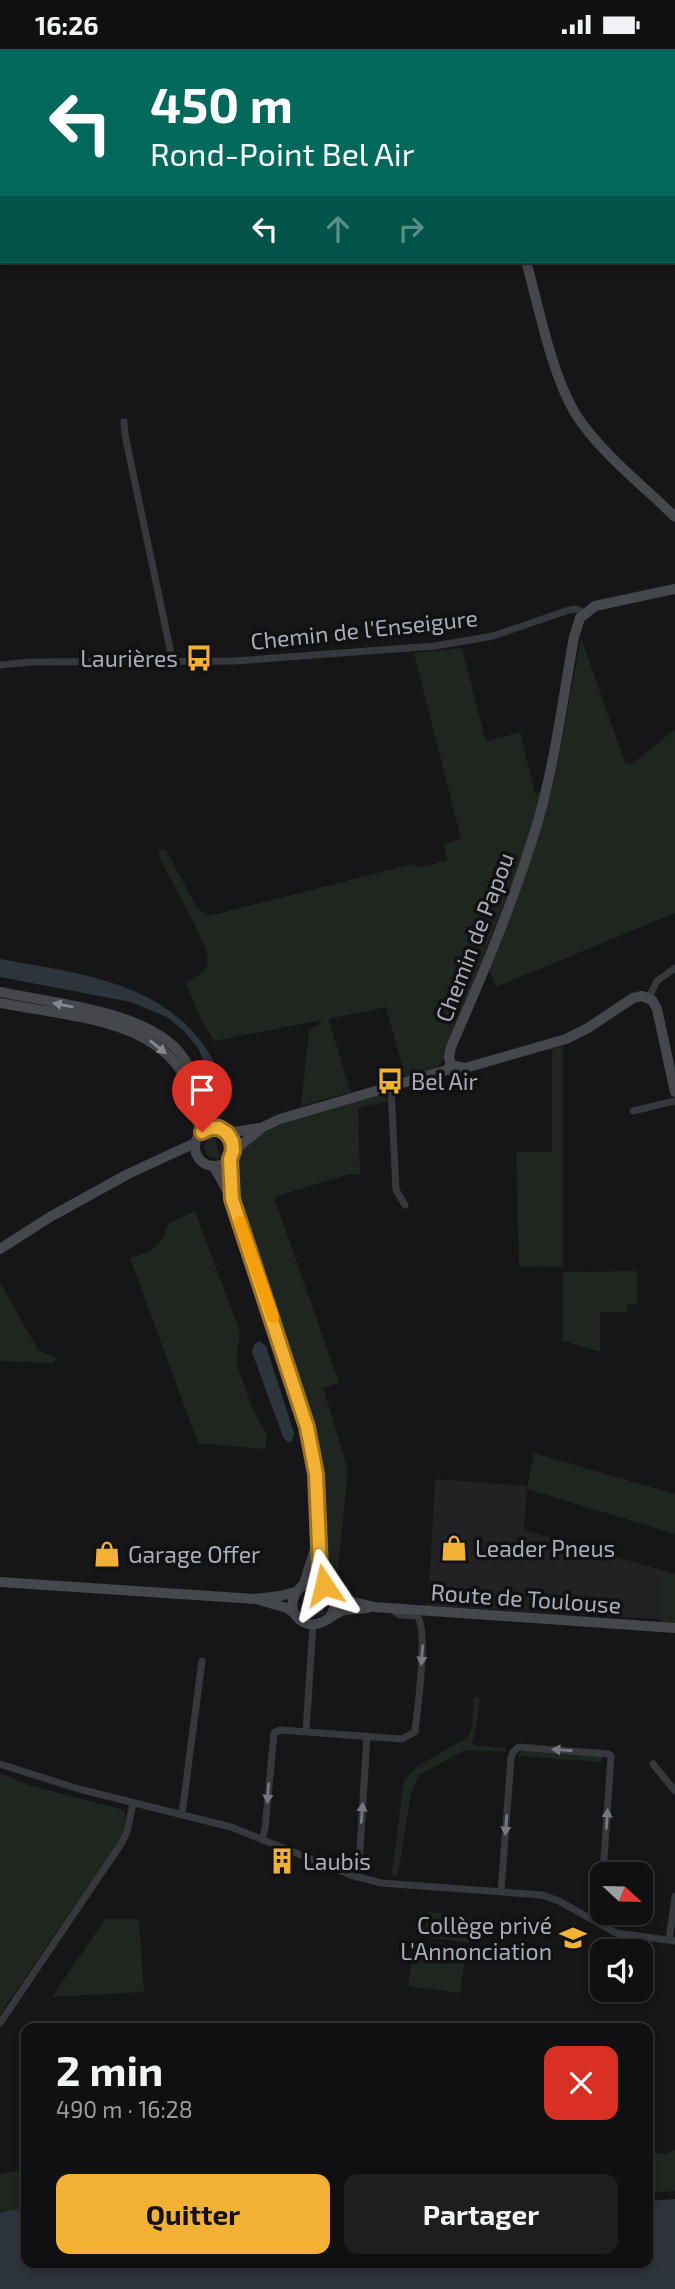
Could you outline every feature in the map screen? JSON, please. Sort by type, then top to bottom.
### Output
[{"type":"main road","points":[[527,263],[560,379],[572,408],[601,445],[675,517]]},
{"type":"main road","name":"Chemin de l'Enseigure","points":[[584,613],[605,603],[675,589]]},
{"type":"main road","name":"Chemin de Papou","points":[[451,1065],[449,1054],[538,820],[574,637],[584,613]]},
{"type":"main road","points":[[0,992],[117,1016],[151,1029],[169,1041],[182,1054],[192,1071],[210,1117],[232,1141],[232,1199]]},
{"type":"main road","points":[[180,1151],[196,1156],[205,1165],[214,1167],[223,1164],[240,1143],[280,1119],[391,1088],[447,1070],[451,1065],[465,1068],[555,1042],[581,1032],[634,997],[649,997],[657,1009],[675,1092]]},
{"type":"main road","points":[[0,1003],[112,1025],[147,1038],[163,1050],[183,1074],[198,1118],[196,1156]]},
{"type":"main road","points":[[0,1249],[50,1217],[128,1174],[180,1151],[210,1128],[223,1131],[263,1127]]},
{"type":"main road","points":[[214,1167],[232,1199],[307,1427],[316,1474],[320,1569],[335,1606],[329,1618],[313,1625],[300,1620],[287,1608],[255,1599]]},
{"type":"main road","points":[[0,1582],[255,1599],[289,1595],[304,1584],[317,1542]]},
{"type":"main road","points":[[304,1584],[316,1582],[329,1590]]},
{"type":"main road","name":"Route de Toulouse","points":[[329,1590],[345,1600],[374,1607]]},
{"type":"main road","points":[[294,1613],[292,1600],[295,1592]]},
{"type":"main road","name":"Route de Toulouse","points":[[329,1618],[346,1610],[374,1607],[675,1628]]},
{"type":"street","points":[[124,422],[173,663]]},
{"type":"street","name":"Chemin de l'Enseigure","points":[[0,665],[103,661],[235,661],[448,644],[493,636],[569,610],[584,613]]},
{"type":"street","points":[[649,997],[657,981],[675,968]]},
{"type":"street","points":[[391,1088],[396,1190],[405,1205]]},
{"type":"street","points":[[633,1111],[675,1101]]},
{"type":"street","points":[[262,1840],[274,1733],[280,1730],[306,1731],[402,1739],[415,1732],[422,1626],[417,1616],[400,1615],[391,1608]]},
{"type":"street","points":[[306,1731],[313,1625]]},
{"type":"street","points":[[181,1814],[202,1661]]},
{"type":"street","points":[[356,1877],[367,1736]]},
{"type":"street","points":[[501,1892],[511,1758],[519,1747],[611,1756],[604,1862]]},
{"type":"street","points":[[0,1764],[44,1780],[231,1827],[356,1877],[381,1883],[531,1894],[553,1898],[590,1918]]},
{"type":"street","points":[[653,1764],[675,1791]]},
{"type":"street","points":[[0,2023],[121,1844],[127,1832],[133,1803]]},
{"type":"street","points":[[604,1925],[627,1936],[672,1940],[675,1896]]},
{"type":"shaded area","points":[[581,638],[625,763],[632,764],[675,729],[675,913],[496,987],[489,970],[548,802]]},
{"type":"shaded area","points":[[462,648],[486,742],[520,732],[535,794],[540,792],[535,819],[521,860],[444,1058],[438,1066],[408,1078],[405,1076],[386,1007],[329,1019],[350,1092],[301,1106],[309,1030],[320,1024],[321,1020],[214,1041],[185,982],[207,966],[204,944],[158,852],[161,849],[166,850],[197,908],[209,916],[413,864],[421,868],[447,860],[444,844],[461,839],[414,653]]},
{"type":"shaded area","points":[[0,959],[88,976],[143,995],[168,1010],[190,1029],[209,1053],[226,1093],[219,1094],[198,1048],[183,1030],[167,1017],[131,1002],[0,977]]},
{"type":"shaded area","points":[[563,1046],[563,1267],[519,1266],[516,1152],[552,1152],[552,1049]]},
{"type":"shaded area","points":[[376,1093],[388,1101],[358,1108],[360,1174],[350,1174],[274,1197],[339,1383],[323,1388],[348,1469],[337,1579],[350,1587],[351,1597],[335,1586],[325,1569],[324,1494],[309,1416],[287,1340],[237,1190],[234,1163],[241,1150],[255,1138],[274,1128],[296,1118]]},
{"type":"shaded area","points":[[214,1136],[221,1157],[217,1159],[206,1155],[204,1147],[207,1139]]},
{"type":"shaded area","points":[[195,1211],[240,1332],[236,1362],[252,1408],[267,1434],[265,1449],[198,1443],[130,1258],[155,1247],[162,1239],[168,1224]]},
{"type":"shaded area","points":[[637,1271],[637,1304],[628,1304],[627,1312],[600,1312],[600,1352],[563,1341],[563,1272]]},
{"type":"shaded area","points":[[0,1282],[38,1350],[56,1358],[54,1363],[0,1361]]},
{"type":"shaded area","points":[[259,1341],[266,1346],[294,1433],[292,1441],[288,1442],[283,1437],[252,1352]]},
{"type":"shaded area","points":[[534,1453],[675,1494],[675,1534],[527,1489]]},
{"type":"shaded area","points":[[435,1479],[527,1486],[524,1530],[661,1570],[661,1619],[428,1606]]},
{"type":"shaded area","points":[[661,1570],[675,1574],[675,1624],[661,1623]]},
{"type":"shaded area","points":[[308,1604],[326,1611],[322,1615],[311,1617],[301,1611],[300,1605]]},
{"type":"shaded area","points":[[474,1697],[480,1698],[472,1743],[506,1748],[506,1752],[465,1750],[419,1775],[411,1793],[398,1875],[394,1876],[392,1873],[404,1780],[416,1767],[468,1737],[472,1726]]},
{"type":"shaded area","points":[[522,1750],[602,1756],[601,1762],[518,1756]]},
{"type":"shaded area","points":[[0,1773],[29,1785],[124,1810],[125,1825],[115,1847],[0,2014]]},
{"type":"shaded area","points":[[428,1912],[473,1919],[469,1943],[424,1937]]},
{"type":"shaded area","points":[[105,1919],[139,1919],[144,1992],[52,1997]]},
{"type":"shaded area","points":[[414,1945],[466,1952],[460,1993],[408,1986]]},
{"type":"shaded area","points":[[675,2150],[675,2191],[653,2193],[653,2153],[665,2154]]},
{"type":"shaded area","points":[[21,2170],[21,2208],[0,2213],[0,2174]]},
{"type":"shaded area","points":[[675,2199],[675,2289],[0,2289],[0,2213],[21,2208],[21,2268],[653,2268],[653,2201]]},
{"type":"slow traffic","points":[[240,1222],[273,1317]]},
{"type":"place","name":"Laurières","points":[[199,658]]},
{"type":"place","name":"Bel Air","points":[[390,1081]]},
{"type":"place","name":"Leader Pneus","points":[[454,1548]]},
{"type":"place","name":"Garage Offer","points":[[107,1554]]},
{"type":"place","name":"Laubis","points":[[282,1861]]},
{"type":"place","name":"Collège privé L'Annonciation","points":[[573,1938]]},
{"type":"route","points":[[202,1132],[219,1128],[227,1133],[232,1141],[232,1199],[307,1427],[316,1474],[317,1542],[320,1569],[327,1587],[324,1585]]}]
